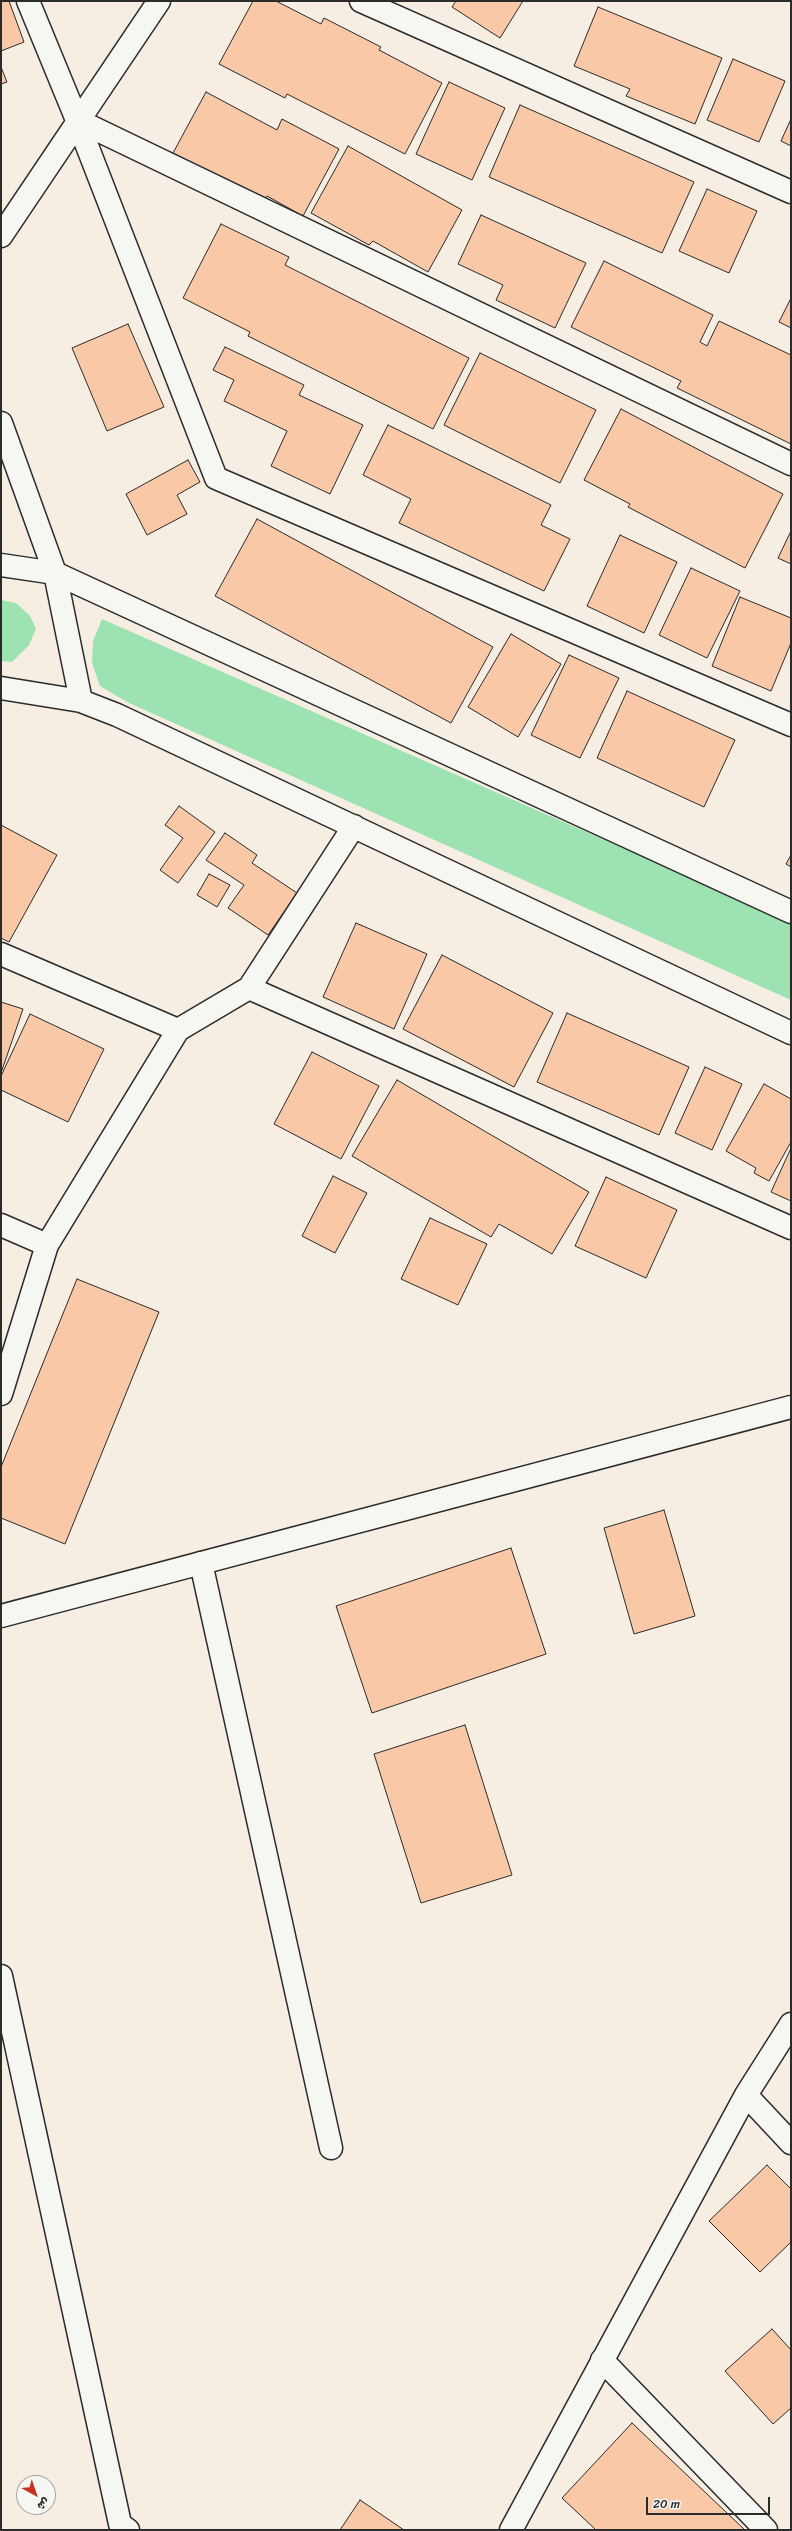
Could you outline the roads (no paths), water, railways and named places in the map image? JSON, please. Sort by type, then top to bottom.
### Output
[{"type":"street","points":[[28,1],[77,120],[216,478],[791,724]]},
{"type":"street","points":[[1,236],[77,120],[159,1]]},
{"type":"street","points":[[361,1],[791,192]]},
{"type":"street","points":[[77,120],[791,464]]},
{"type":"street","points":[[1,423],[55,573],[81,701]]},
{"type":"street","points":[[1,565],[55,573],[791,912]]},
{"type":"street","points":[[1,688],[81,701],[117,715],[791,1033]]},
{"type":"street","points":[[1,1394],[47,1245],[178,1030],[249,988],[354,826]]},
{"type":"street","points":[[1,954],[178,1030]]},
{"type":"street","points":[[249,988],[791,1228]]},
{"type":"street","points":[[1,1225],[47,1245]]},
{"type":"street","points":[[1,1616],[791,1407]]},
{"type":"street","points":[[201,1564],[331,2148]]},
{"type":"street","points":[[1,1976],[120,2524],[128,2530]]},
{"type":"street","points":[[511,2530],[746,2095],[791,2024]]},
{"type":"street","points":[[746,2095],[791,2143]]},
{"type":"street","points":[[602,2360],[766,2530]]}]
